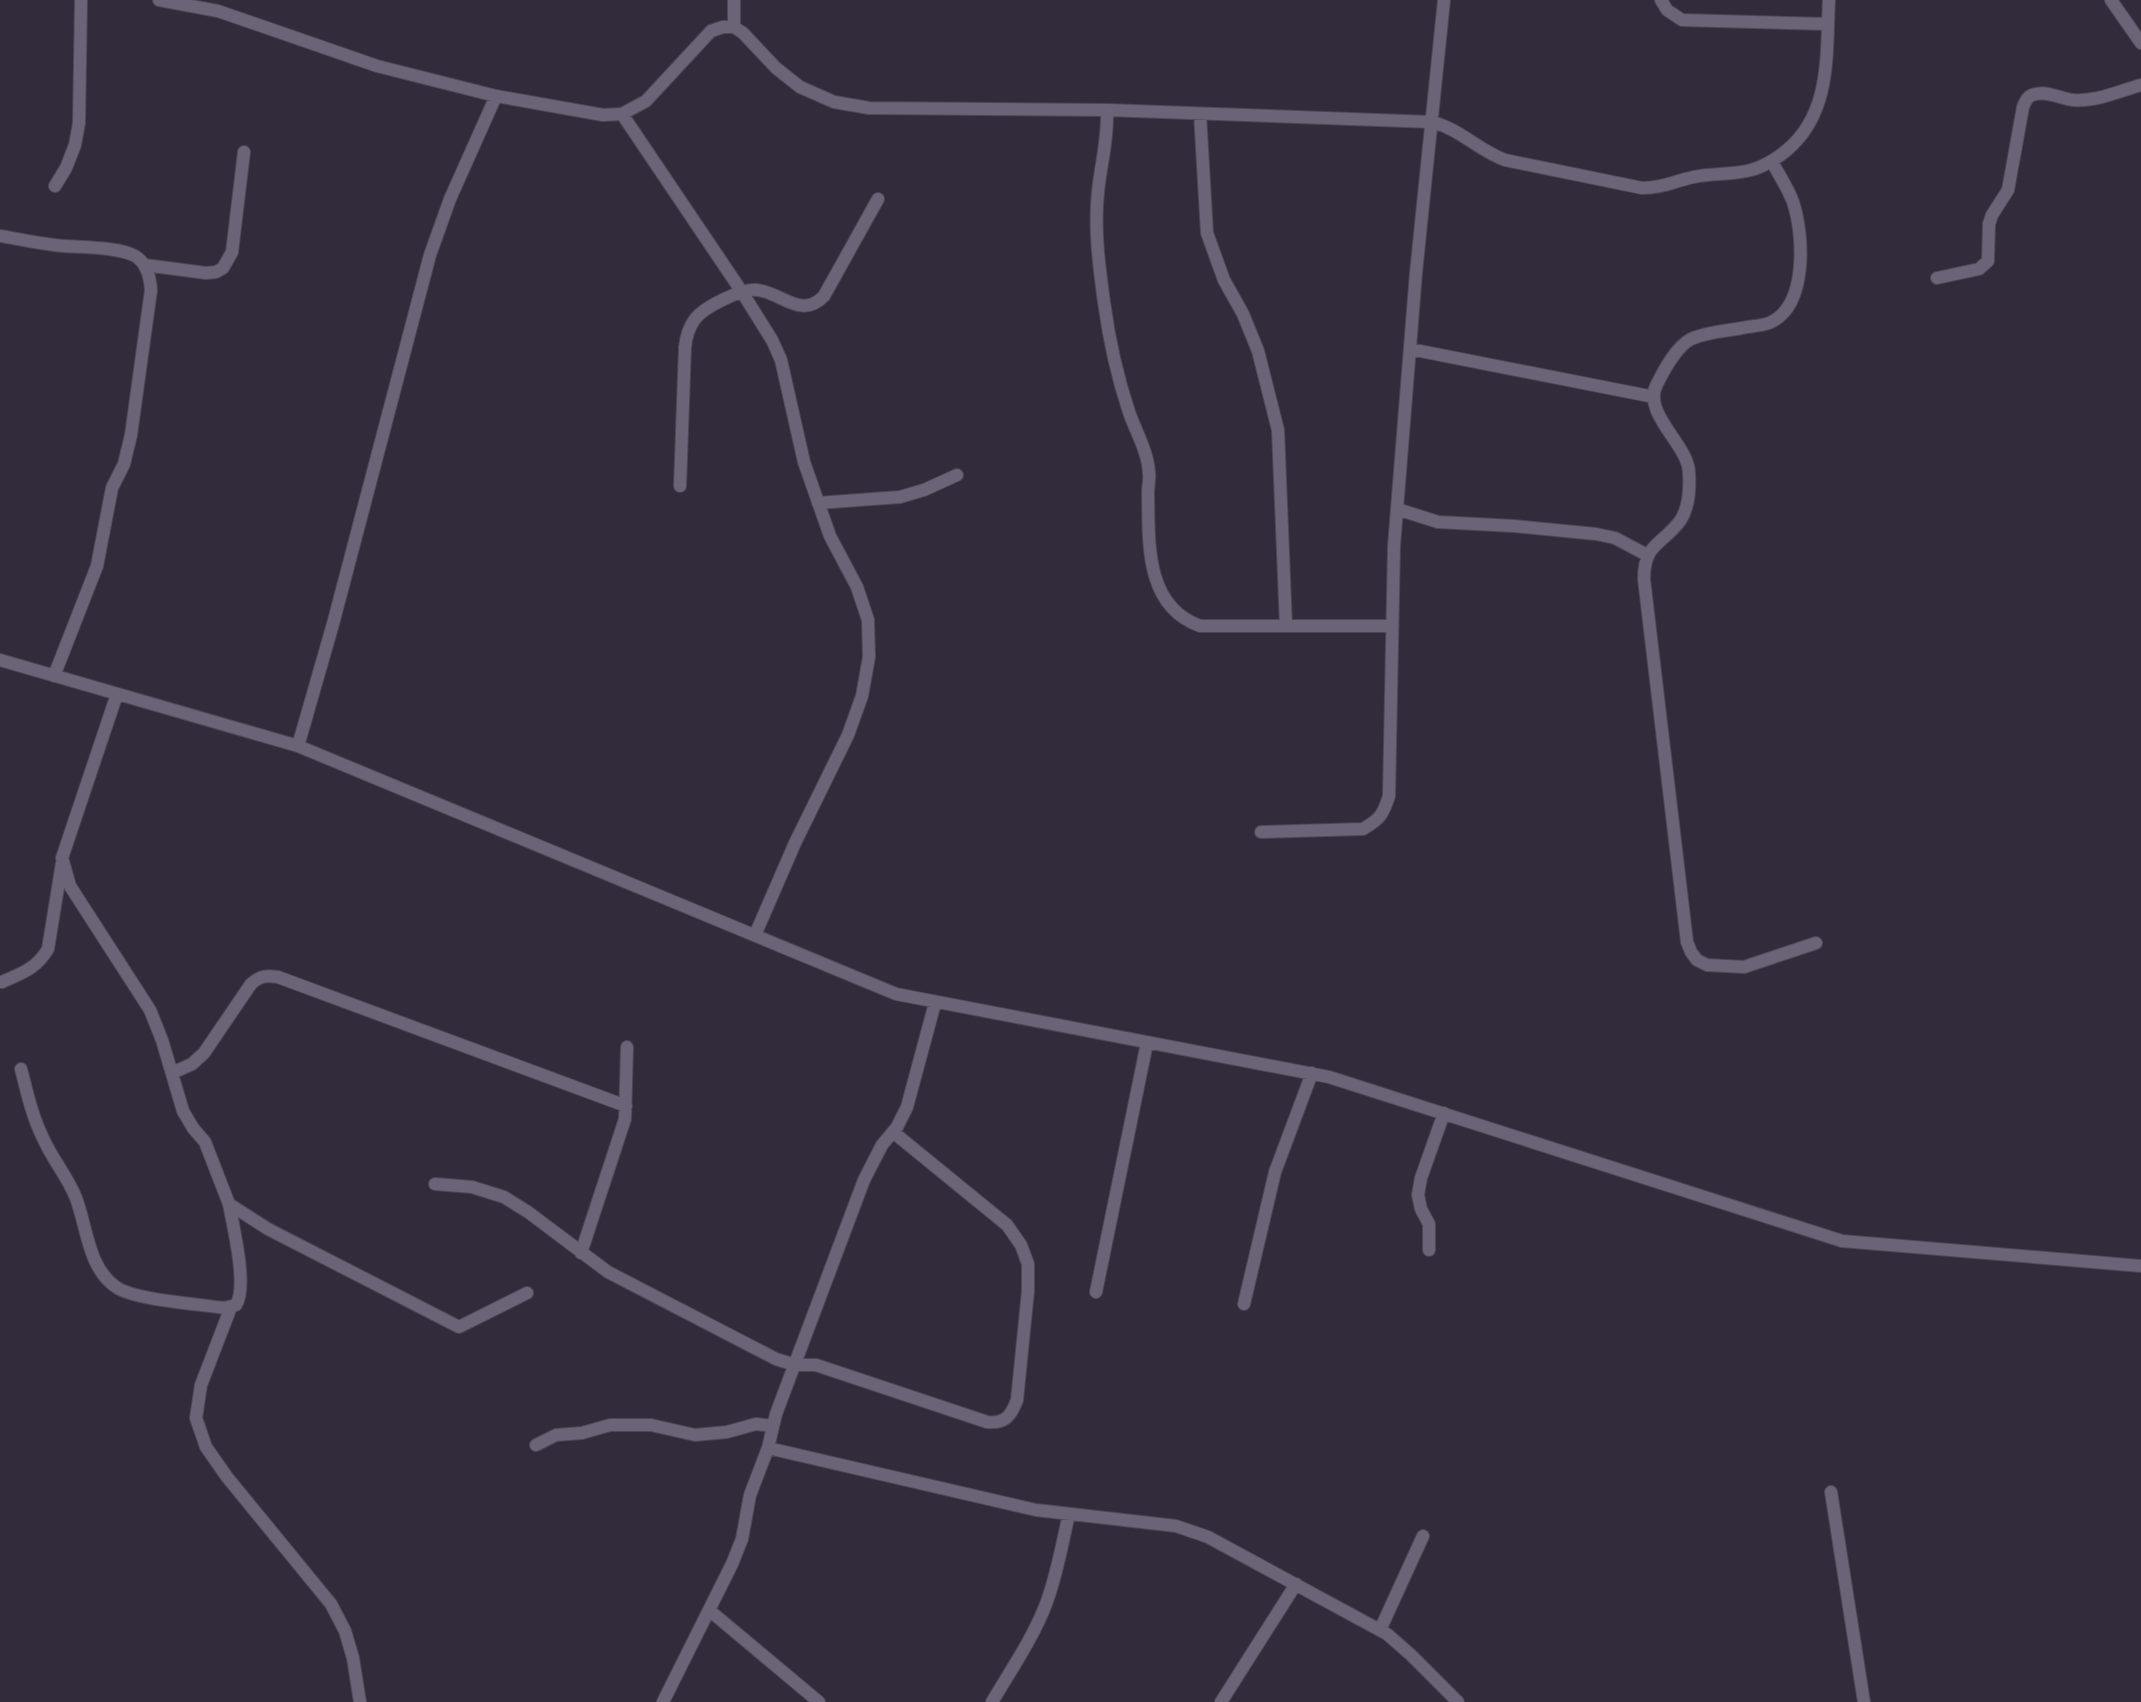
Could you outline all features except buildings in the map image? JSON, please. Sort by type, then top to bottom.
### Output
[{"type":"street","points":[[54,186],[66,168],[75,145],[79,123],[81,0]]},
{"type":"street","points":[[158,0],[218,11],[377,66],[496,96],[604,115],[622,114],[646,100],[711,31],[723,27],[734,27],[743,33],[776,68],[800,87],[834,102],[868,108],[1106,110],[1432,122],[1446,125],[1491,155],[1505,160],[1642,188],[1657,188],[1693,177],[1750,171],[1772,162],[1794,144],[1814,118],[1822,95],[1826,73],[1829,0]]},
{"type":"street","points":[[734,0],[734,27]]},
{"type":"street","points":[[1261,832],[1363,829],[1376,821],[1383,813],[1388,796],[1397,509],[1410,349],[1444,0]]},
{"type":"street","points":[[1661,0],[1667,10],[1682,20],[1828,24]]},
{"type":"street","points":[[2111,0],[2141,42]]},
{"type":"street","points":[[1937,278],[1979,269],[1988,261],[1989,224],[1992,215],[2008,190],[2023,106],[2027,98],[2033,94],[2041,93],[2072,100],[2085,100],[2141,85]]},
{"type":"street","points":[[298,746],[333,624],[430,255],[450,199],[496,96]]},
{"type":"street","points":[[1106,110],[1107,132],[1098,192],[1096,227],[1104,301],[1114,359],[1149,473],[1150,549],[1152,567],[1160,591],[1171,608],[1186,621],[1200,626],[1392,626]]},
{"type":"street","points":[[622,114],[762,322],[781,360],[804,462],[830,536],[857,587],[868,620],[869,657],[862,696],[848,735],[796,843],[755,935]]},
{"type":"street","points":[[1200,114],[1206,233],[1224,280],[1244,314],[1258,351],[1278,430],[1286,626]]},
{"type":"street","points":[[145,265],[206,273],[216,272],[223,268],[232,252],[244,152]]},
{"type":"street","points":[[1772,162],[1793,202],[1801,257],[1798,285],[1787,308],[1778,318],[1768,323],[1691,339],[1684,344],[1656,386],[1654,397],[1658,413],[1685,456],[1689,468],[1688,501],[1680,521],[1647,555],[1644,565],[1644,579],[1686,932],[1691,952],[1697,960],[1707,964],[1744,967],[1816,943]]},
{"type":"street","points":[[680,486],[685,348],[687,334],[695,319],[705,310],[742,292],[760,290],[797,305],[806,306],[817,303],[824,296],[878,199]]},
{"type":"street","points":[[0,236],[54,245],[125,252],[136,257],[145,265],[150,277],[151,290],[131,435],[124,464],[112,488],[97,566],[54,676]]},
{"type":"street","points":[[1410,349],[1654,397]]},
{"type":"street","points":[[818,503],[900,496],[924,490],[957,475]]},
{"type":"street","points":[[1397,509],[1438,522],[1514,526],[1596,534],[1615,538],[1647,555]]},
{"type":"street","points":[[0,660],[298,746],[896,994],[935,1003],[1312,1073],[1842,1241],[2141,1266]]},
{"type":"street","points":[[2,982],[33,968],[42,960],[48,949],[62,858],[117,694]]},
{"type":"street","points":[[62,858],[70,886],[150,1010],[162,1040],[184,1111],[193,1128],[205,1142],[229,1204],[241,1274],[239,1301],[232,1307],[201,1384],[196,1418],[198,1425],[206,1447],[227,1477],[331,1604],[345,1631],[353,1658],[360,1702]]},
{"type":"street","points":[[172,1073],[192,1064],[204,1053],[252,984],[258,978],[267,975],[278,977],[626,1106]]},
{"type":"street","points":[[663,1702],[732,1564],[742,1539],[750,1495],[768,1448],[773,1426],[864,1180],[882,1145],[893,1132],[907,1107],[935,1003]]},
{"type":"street","points":[[1096,1292],[1147,1043]]},
{"type":"street","points":[[580,1253],[625,1119],[627,1047]]},
{"type":"street","points":[[21,1069],[34,1117],[43,1139],[76,1197],[96,1262],[105,1277],[116,1287],[129,1293],[232,1307]]},
{"type":"street","points":[[1244,1304],[1275,1172],[1312,1073]]},
{"type":"street","points":[[1429,1250],[1430,1236],[1428,1224],[1421,1209],[1418,1195],[1421,1178],[1444,1114]]},
{"type":"street","points":[[435,1184],[472,1187],[504,1197],[528,1212],[580,1253],[608,1272],[776,1359],[795,1365],[816,1365],[987,1422],[997,1423],[1005,1420],[1012,1412],[1016,1400],[1028,1291],[1028,1264],[1021,1244],[1007,1225],[893,1132]]},
{"type":"street","points":[[229,1204],[268,1229],[459,1327],[527,1293]]},
{"type":"street","points":[[536,1445],[556,1435],[582,1433],[610,1425],[651,1425],[694,1435],[727,1432],[756,1424],[773,1426]]},
{"type":"street","points":[[768,1448],[1036,1510],[1176,1526],[1208,1537],[1380,1630],[1411,1655],[1458,1702]]},
{"type":"street","points":[[1832,1492],[1864,1702]]},
{"type":"street","points":[[992,1702],[1036,1626],[1046,1604],[1056,1573],[1069,1514]]},
{"type":"street","points":[[1380,1630],[1423,1536]]},
{"type":"street","points":[[1221,1702],[1296,1584]]},
{"type":"street","points":[[709,1610],[819,1702]]}]
